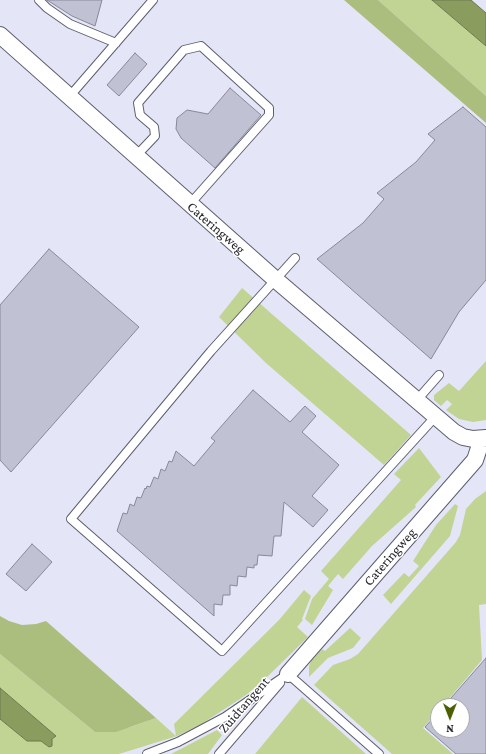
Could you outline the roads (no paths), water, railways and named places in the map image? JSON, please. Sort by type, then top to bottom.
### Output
[{"type":"street","name":"Cateringweg","points":[[0,35],[190,205],[454,432],[463,437],[484,439],[475,460],[288,674]]},
{"type":"lane","points":[[38,0],[70,24],[116,43]]},
{"type":"lane","points":[[69,96],[153,0]]},
{"type":"lane","points":[[136,156],[155,136],[154,126],[140,115],[138,103],[184,50],[200,46],[269,108],[269,115],[190,205]]},
{"type":"lane","points":[[295,258],[211,351],[71,519],[222,651],[436,416]]},
{"type":"lane","points":[[417,400],[439,375]]},
{"type":"lane","points":[[147,754],[178,742],[224,717],[288,674],[379,754]]},
{"type":"lane","name":"Zuidtangent","points":[[219,754],[288,674]]}]
